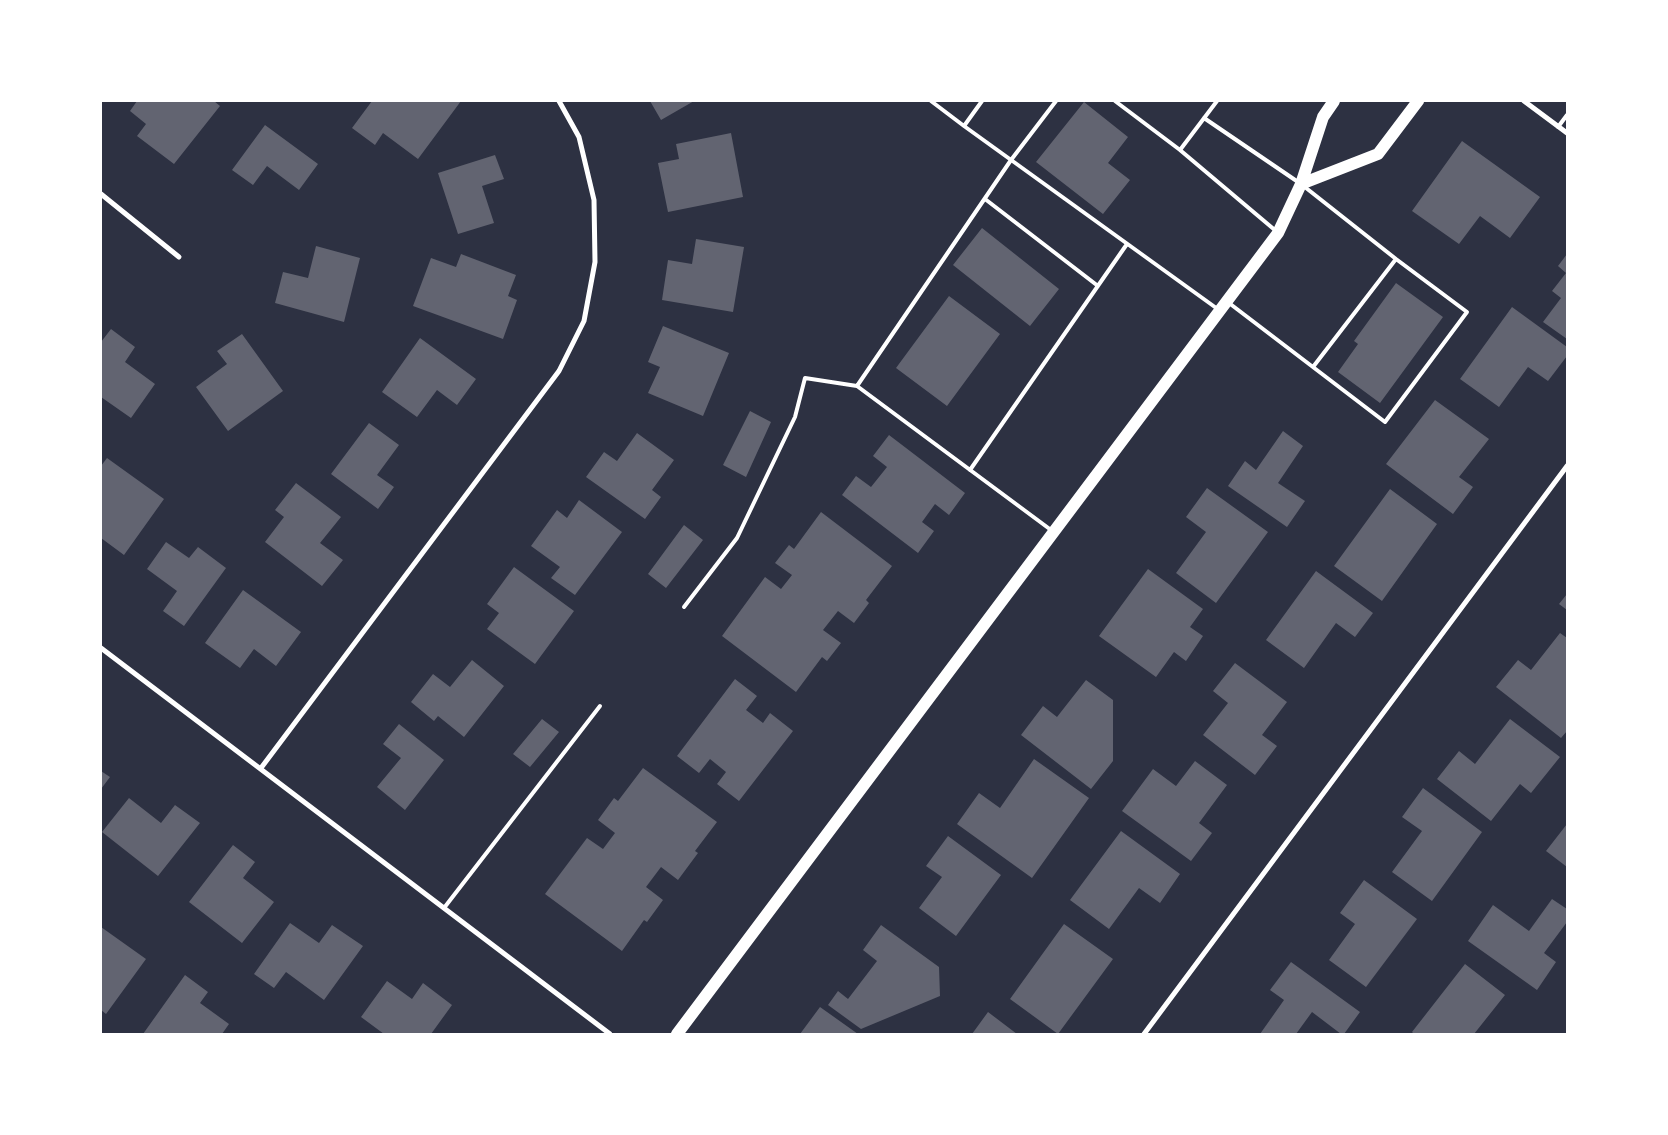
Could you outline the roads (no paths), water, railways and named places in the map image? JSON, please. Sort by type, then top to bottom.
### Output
[{"type":"main road","points":[[677,1034],[1278,233],[1302,184],[1323,117],[1334,101]]},
{"type":"main road","points":[[1302,184],[1378,154],[1418,101]]},
{"type":"street","points":[[260,768],[559,371],[584,320],[595,262],[594,200],[579,137],[559,101]]},
{"type":"street","points":[[1524,101],[1567,133]]},
{"type":"street","points":[[101,194],[179,257]]},
{"type":"street","points":[[1144,1034],[1567,466]]},
{"type":"street","points":[[101,648],[610,1034]]},
{"type":"lane","points":[[931,101],[1127,244],[1223,305],[1313,367],[1386,422],[1467,312],[1396,259],[1302,184],[1204,118]]},
{"type":"lane","points":[[964,126],[982,101]]},
{"type":"lane","points":[[857,386],[1011,160],[1056,101]]},
{"type":"lane","points":[[1115,101],[1180,150],[1278,233]]},
{"type":"lane","points":[[1180,150],[1217,101]]},
{"type":"lane","points":[[1558,126],[1567,115]]},
{"type":"lane","points":[[985,200],[1098,286]]},
{"type":"lane","points":[[970,470],[1127,244]]},
{"type":"lane","points":[[1313,367],[1396,259]]},
{"type":"lane","points":[[684,607],[737,538],[795,417],[805,378],[857,386],[1053,532]]},
{"type":"lane","points":[[444,908],[600,706]]}]
